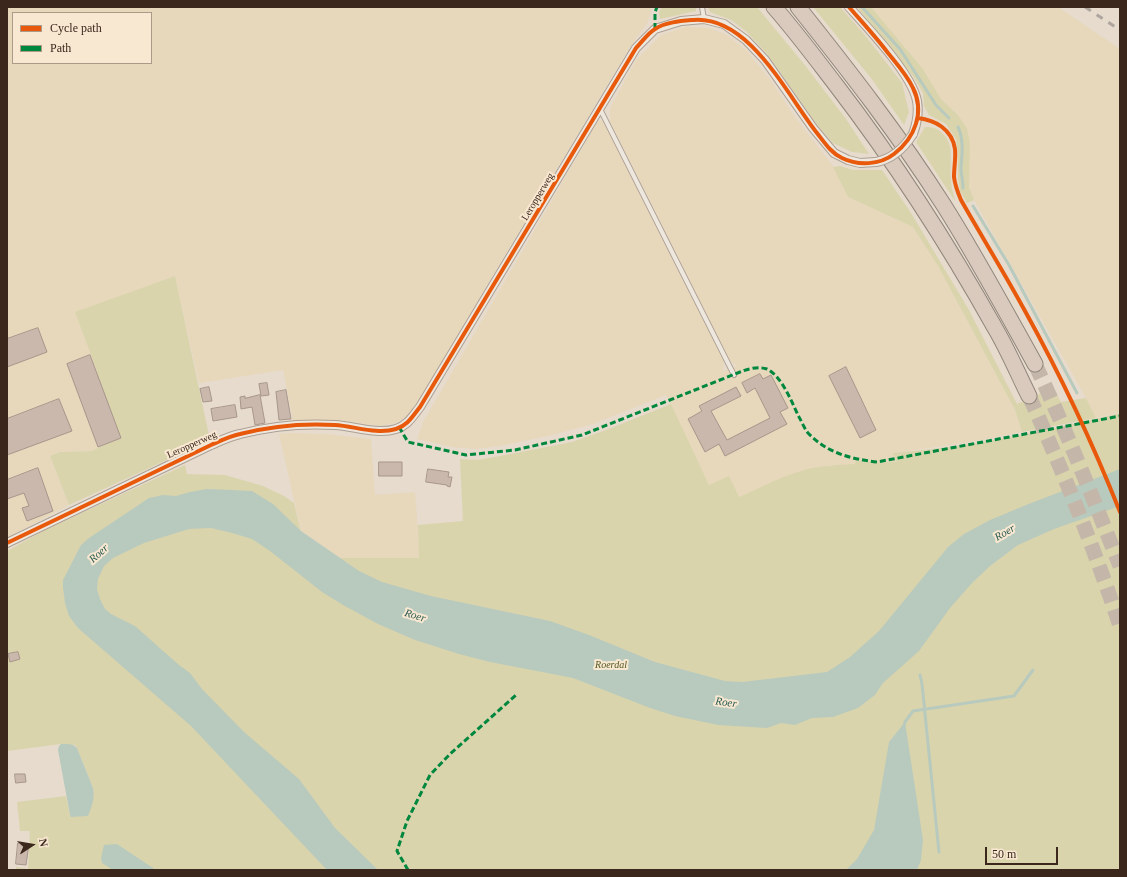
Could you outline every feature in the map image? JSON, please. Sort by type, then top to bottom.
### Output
[{"type":"highway","points":[[774,7],[861,118],[912,191],[996,329],[1029,396]]},
{"type":"highway","points":[[798,7],[862,87],[897,135],[943,203],[979,263],[1035,364]]},
{"type":"street","name":"Leropperweg","points":[[7,543],[204,448],[238,434],[269,428],[306,424],[336,425],[382,431],[394,429],[406,424],[420,407],[636,48],[655,29],[681,20],[704,19],[724,24],[746,40],[765,60],[813,128],[834,153],[848,160],[860,162],[876,162],[894,155],[907,143],[913,134],[918,118],[918,108],[912,86],[874,35],[849,7]]},
{"type":"lane","points":[[702,7],[704,19]]},
{"type":"lane","points":[[600,109],[734,374]]},
{"type":"shaded area","points":[[7,7],[652,7],[648,22],[630,47],[418,403],[406,417],[396,423],[380,426],[337,420],[293,421],[283,370],[199,383],[175,277],[97,371],[83,376],[106,444],[92,451],[60,452],[50,456],[69,505],[7,538]]},
{"type":"shaded area","points":[[871,7],[1058,7],[1120,49],[1120,412],[1096,418],[974,200],[969,187],[969,171],[957,114],[941,99],[923,69]]},
{"type":"shaded area","points":[[685,27],[709,28],[727,35],[747,51],[772,82],[795,117],[833,166],[848,197],[913,227],[938,266],[1015,410],[1022,432],[971,442],[894,453],[897,462],[824,466],[799,473],[740,500],[709,485],[666,395],[593,424],[552,435],[500,446],[475,449],[452,447],[417,439],[423,422],[598,121],[601,120],[604,120],[724,360],[723,371],[737,366],[729,360],[610,122],[610,108],[636,60],[661,35]]},
{"type":"shaded area","points":[[279,434],[325,434],[371,439],[375,495],[415,492],[420,558],[340,558],[301,531]]},
{"type":"green space","points":[[662,7],[696,7],[696,11],[660,19],[659,12]]},
{"type":"green space","points":[[708,7],[757,7],[804,64],[846,119],[869,154],[852,152],[833,143],[818,126],[768,55],[747,32],[731,20],[710,12]]},
{"type":"green space","points":[[813,7],[840,7],[864,34],[902,83],[909,112],[904,125],[871,78]]},
{"type":"green space","points":[[857,7],[871,7],[923,69],[941,99],[957,114],[967,128],[970,144],[969,187],[974,200],[967,203],[960,191],[956,139],[946,124],[929,115],[924,106],[923,93],[913,76]]},
{"type":"green space","points":[[925,127],[937,129],[947,140],[951,150],[951,183],[955,201],[916,142]]},
{"type":"green space","points":[[840,166],[853,170],[882,170],[911,213],[969,310],[1017,404],[1053,388],[1061,402],[1086,398],[1096,418],[1022,432],[1015,410],[938,266],[913,227],[848,197],[833,167]]},
{"type":"green space","points":[[175,276],[210,440],[69,505],[50,456],[60,452],[92,451],[106,444],[83,376],[97,371],[75,312]]},
{"type":"green space","name":"Roerdal","points":[[671,404],[709,485],[729,476],[739,497],[782,478],[814,468],[832,465],[855,464],[856,461],[897,462],[893,453],[950,447],[1007,438],[1120,413],[1120,870],[16,870],[16,867],[28,869],[30,831],[20,831],[17,802],[66,796],[70,815],[93,788],[75,745],[61,744],[7,751],[7,551],[45,530],[185,465],[187,474],[225,475],[263,486],[284,496],[294,503],[301,532],[340,558],[419,558],[418,525],[463,521],[460,459],[477,460],[572,442]]},
{"type":"water","name":"Roer","points":[[1120,469],[1120,506],[1054,529],[1018,545],[990,566],[973,582],[950,608],[919,651],[883,683],[875,695],[858,708],[833,717],[812,718],[795,725],[781,723],[767,728],[718,725],[675,716],[650,708],[573,678],[490,662],[415,640],[378,624],[343,605],[322,592],[270,551],[252,539],[232,533],[211,528],[189,529],[144,543],[113,558],[104,566],[98,579],[97,589],[105,609],[111,614],[135,626],[190,673],[202,689],[244,732],[299,779],[335,828],[378,870],[327,870],[191,726],[78,628],[69,616],[63,588],[63,580],[81,545],[89,538],[149,498],[163,495],[176,496],[207,489],[252,491],[273,504],[301,531],[359,571],[382,582],[431,596],[550,621],[655,662],[725,681],[742,682],[827,672],[850,657],[879,631],[948,547],[964,534],[990,520],[1026,505]]},
{"type":"water","points":[[905,722],[923,840],[921,860],[917,870],[846,870],[857,859],[874,830],[889,742]]},
{"type":"water","points":[[61,744],[72,745],[77,748],[93,788],[93,802],[88,816],[71,817],[70,815],[58,750]]},
{"type":"water","points":[[117,844],[156,870],[113,870],[102,863],[101,858],[104,845]]},
{"type":"building","points":[[38,328],[47,352],[7,367],[7,339]]},
{"type":"building","points":[[90,355],[121,438],[98,447],[67,364]]},
{"type":"building","points":[[846,367],[876,430],[860,438],[829,376]]},
{"type":"building","points":[[760,374],[763,379],[771,375],[788,408],[780,412],[787,424],[725,456],[719,444],[705,452],[688,419],[702,411],[699,406],[736,387],[741,396],[711,411],[727,440],[770,418],[755,388],[747,393],[742,383]]},
{"type":"building","points":[[267,383],[269,395],[261,396],[259,384]]},
{"type":"building","points":[[209,387],[212,401],[203,402],[200,389]]},
{"type":"building","points":[[286,390],[291,419],[279,420],[276,392]]},
{"type":"building","points":[[260,395],[265,423],[255,425],[252,407],[241,409],[240,397],[245,396],[245,398]]},
{"type":"building","points":[[59,399],[72,431],[7,455],[7,419]]},
{"type":"building","points":[[235,405],[237,417],[213,421],[211,409]]},
{"type":"building","points":[[379,462],[402,462],[402,476],[379,476]]},
{"type":"building","points":[[38,468],[53,511],[27,521],[22,508],[29,506],[24,493],[7,499],[7,480]]},
{"type":"building","points":[[428,469],[449,472],[448,477],[452,477],[450,487],[447,485],[426,482]]},
{"type":"building","points":[[18,652],[20,659],[10,662],[8,654]]},
{"type":"building","points":[[15,774],[25,774],[26,782],[16,783]]},
{"type":"building","points":[[18,843],[29,844],[26,865],[16,864]]},
{"type":"waterway","points":[[862,7],[900,49],[936,105],[949,118]]},
{"type":"waterway","points":[[958,127],[962,142],[961,168],[963,188]]},
{"type":"waterway","points":[[973,206],[1009,265],[1077,393]]},
{"type":"waterway","points":[[904,726],[905,722],[913,711],[1014,696],[1033,670]]},
{"type":"waterway","points":[[920,675],[939,852]]},
{"type":"tunnel","points":[[1035,364],[1068,439],[1120,566]]},
{"type":"tunnel","points":[[1029,396],[1078,510],[1100,567],[1120,626]]},
{"type":"railway","points":[[1085,7],[1120,30]]},
{"type":"marked path","points":[[655,29],[655,12],[657,7]]},
{"type":"marked path","points":[[399,427],[408,442],[466,455],[515,450],[582,435],[740,372],[757,368],[767,369],[777,377],[786,390],[805,429],[815,440],[823,446],[840,454],[867,461],[877,462],[1120,416]]},
{"type":"marked path","points":[[408,870],[397,851],[407,821],[430,775],[450,754],[516,695]]},
{"type":"cycle path","points":[[7,543],[211,445],[233,436],[275,427],[311,424],[335,425],[373,431],[389,431],[407,423],[420,407],[636,48],[650,33],[659,27],[674,22],[693,20],[713,22],[732,30],[765,60],[805,117],[834,153],[848,161],[862,163],[876,162],[888,158],[901,148],[908,140],[916,124],[918,115],[916,97],[911,83],[902,70],[849,7]]},
{"type":"cycle path","points":[[918,118],[936,123],[950,136],[955,149],[954,180],[961,200],[1017,297],[1064,385],[1088,436],[1120,512]]}]
